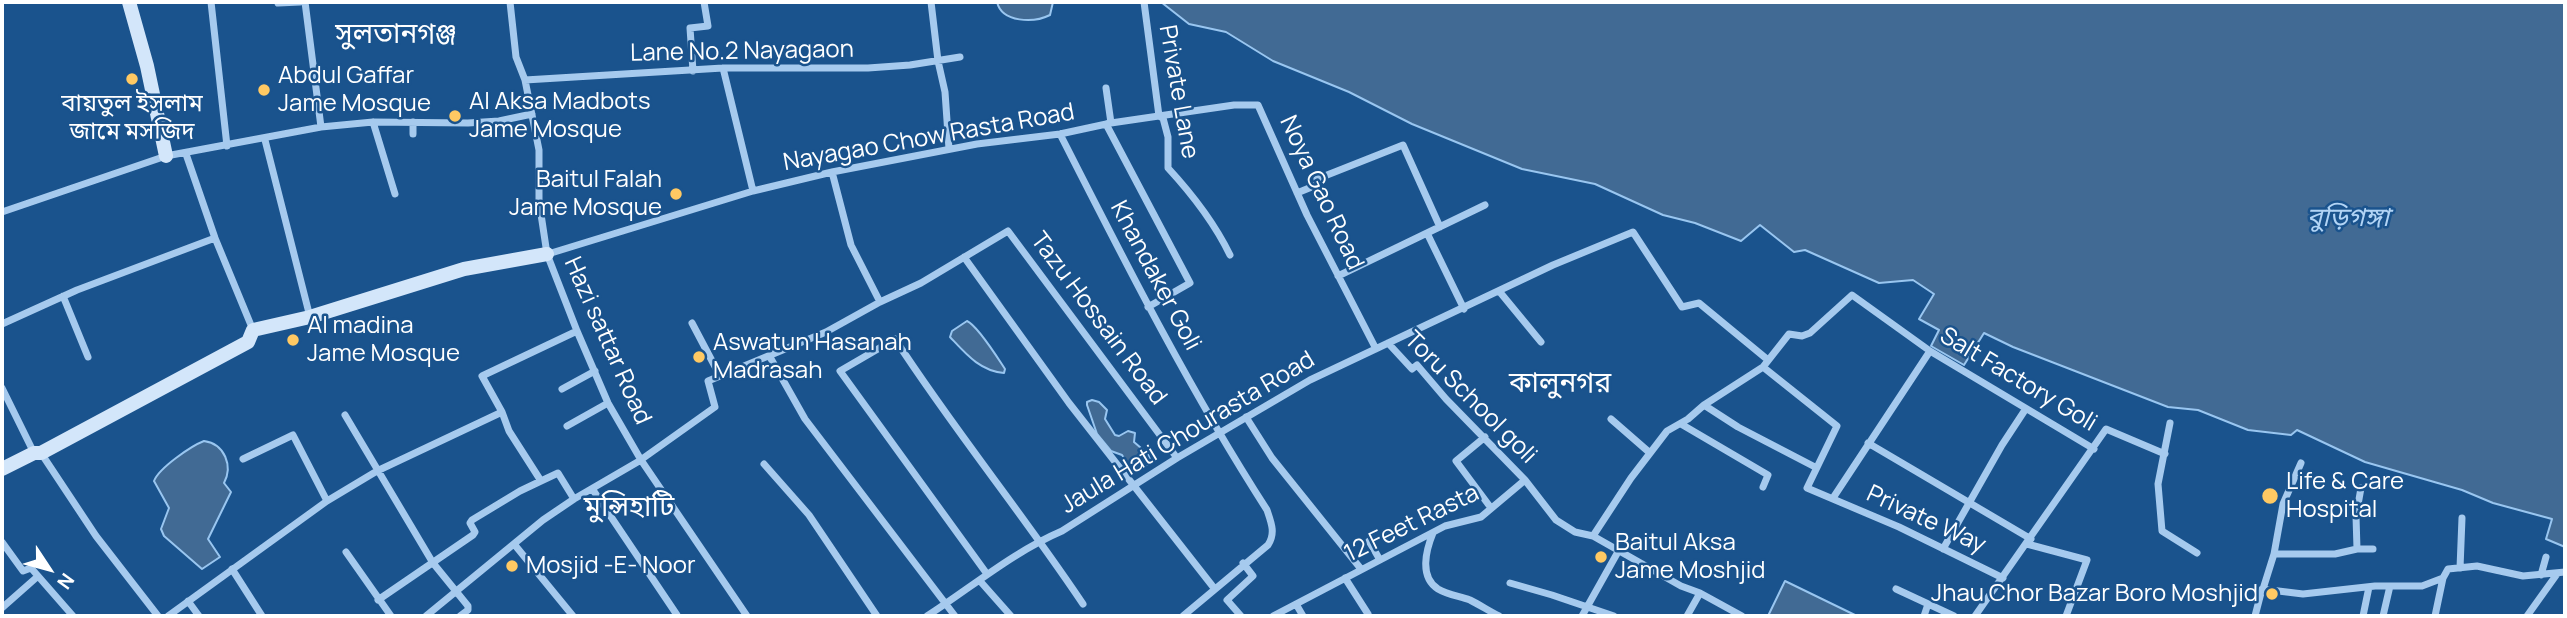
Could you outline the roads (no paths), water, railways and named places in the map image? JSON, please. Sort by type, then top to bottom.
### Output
[{"type":"street","points":[[129,2],[147,66],[166,156]]},
{"type":"street","points":[[211,2],[228,146]]},
{"type":"street","points":[[278,4],[302,2],[321,127]]},
{"type":"street","name":"Hazi sattar Road","points":[[510,2],[516,57],[525,80],[539,150],[539,201],[547,254],[608,403],[642,460],[747,616]]},
{"type":"street","points":[[693,71],[690,28],[708,26],[704,2]]},
{"type":"street","points":[[931,2],[938,61],[945,92],[949,149]]},
{"type":"street","name":"Private Lane","points":[[1144,2],[1159,116],[1163,118],[1168,136],[1168,167],[1188,189],[1220,235],[1230,255]]},
{"type":"street","name":"Lane No.2 Nayagaon","points":[[525,80],[723,68],[868,68],[960,57]]},
{"type":"street","points":[[723,68],[753,191]]},
{"type":"street","points":[[1106,88],[1109,124],[1189,284],[1148,307]]},
{"type":"street","name":"Noya Gao Road","points":[[1159,116],[1258,104],[1297,193],[1376,349]]},
{"type":"street","points":[[2,212],[166,156],[321,127],[373,122],[468,123],[499,121],[531,114]]},
{"type":"street","name":"Nayagao Chow Rasta Road","points":[[547,254],[753,191],[832,172],[949,149],[1060,134],[1159,116]]},
{"type":"street","points":[[373,122],[395,194]]},
{"type":"street","points":[[413,122],[413,134]]},
{"type":"street","name":"Khandaker Goli","points":[[1060,134],[1148,307],[1267,510],[1273,531],[1271,540],[1243,563]]},
{"type":"street","points":[[265,139],[310,317]]},
{"type":"street","points":[[1297,193],[1319,184],[1317,179],[1403,145],[1440,227]]},
{"type":"street","points":[[2,469],[248,342],[253,330],[215,238],[186,154]]},
{"type":"street","points":[[832,172],[851,245],[880,302]]},
{"type":"street","points":[[1338,276],[1485,205]]},
{"type":"street","name":"Tazu Hossain Road","points":[[720,376],[826,332],[921,283],[1008,231],[1177,458]]},
{"type":"street","name":"Jaula Hati Chourasta Road","points":[[927,616],[1041,540],[1062,531],[1177,458],[1310,380],[1553,265],[1633,232],[1682,307],[1699,303],[1768,360]]},
{"type":"street","points":[[1427,233],[1464,309]]},
{"type":"street","points":[[2,324],[64,296],[215,238]]},
{"type":"street","points":[[253,330],[310,317],[464,269],[547,254]]},
{"type":"street","points":[[964,257],[1069,403],[1214,588]]},
{"type":"street","points":[[1499,291],[1541,342]]},
{"type":"street","name":"Salt Factory Goli","points":[[1768,360],[1789,334],[1802,336],[1810,333],[1852,295],[1930,351],[2094,449],[2106,429],[2165,454]]},
{"type":"street","points":[[64,296],[88,357]]},
{"type":"street","points":[[426,616],[574,499],[642,460],[715,407],[708,381],[720,376],[692,323]]},
{"type":"street","points":[[541,481],[509,431],[482,376],[577,331]]},
{"type":"street","points":[[987,574],[840,371],[895,339],[978,457],[1041,540],[1083,604]]},
{"type":"street","name":"Toru School goli","points":[[1388,342],[1412,369],[1417,365],[1485,437],[1525,480],[1556,520],[1575,531],[1593,536],[1681,586],[1700,593],[1742,616]]},
{"type":"street","points":[[1833,498],[1930,351]]},
{"type":"street","points":[[771,357],[805,419],[908,558],[955,616]]},
{"type":"street","points":[[1593,536],[1667,431],[1763,367],[1768,360]]},
{"type":"street","points":[[1704,405],[1738,427],[1815,467],[1837,426],[1763,367]]},
{"type":"street","points":[[562,389],[595,371]]},
{"type":"street","points":[[2,388],[37,453],[158,616]]},
{"type":"street","points":[[567,426],[608,403]]},
{"type":"street","points":[[1943,549],[2025,410]]},
{"type":"street","points":[[168,616],[327,501],[377,471],[502,412]]},
{"type":"street","points":[[345,415],[433,563],[469,608],[460,616]]},
{"type":"street","points":[[1246,416],[1272,458],[1361,569]]},
{"type":"street","points":[[1611,419],[1650,453]]},
{"type":"street","points":[[1681,424],[1768,475],[1763,487]]},
{"type":"street","points":[[2170,424],[2158,484],[2162,531],[2197,553]]},
{"type":"street","points":[[243,459],[293,435],[327,501]]},
{"type":"street","points":[[1485,437],[1456,461],[1491,508]]},
{"type":"street","points":[[1868,443],[1969,502],[2029,542],[2087,560],[2066,616]]},
{"type":"street","points":[[1975,616],[2094,449]]},
{"type":"street","points":[[2255,616],[2274,554],[2283,504],[2301,463]]},
{"type":"street","points":[[764,464],[809,515],[877,616]]},
{"type":"street","name":"Private Way","points":[[1815,467],[1807,488],[2003,578]]},
{"type":"street","points":[[378,600],[475,534],[470,523],[472,520],[520,491],[558,473],[574,499]]},
{"type":"street","name":"12 Feet Rasta","points":[[1273,616],[1449,524],[1481,517],[1525,480]]},
{"type":"street","points":[[2357,549],[2356,516],[2361,488]]},
{"type":"street","points":[[593,490],[677,615]]},
{"type":"street","points":[[2460,568],[2462,518]]},
{"type":"street","points":[[1433,533],[1426,564],[1431,583],[1438,589],[1473,602],[1499,616]]},
{"type":"street","points":[[1369,541],[1380,560]]},
{"type":"street","points":[[2,542],[23,571],[30,568],[73,616]]},
{"type":"street","points":[[514,544],[573,616]]},
{"type":"street","points":[[2274,554],[2335,554],[2357,549],[2373,550]]},
{"type":"street","points":[[1582,616],[1619,550]]},
{"type":"street","points":[[346,552],[391,616]]},
{"type":"street","points":[[2541,575],[2546,557]]},
{"type":"street","points":[[1183,616],[1243,563],[1253,576],[1227,600],[1241,616]]},
{"type":"street","points":[[2435,616],[2443,579],[2448,569],[2477,566],[2523,576],[2561,573]]},
{"type":"street","points":[[232,569],[262,616]]},
{"type":"street","points":[[2526,616],[2561,573]]},
{"type":"street","points":[[2,608],[37,577]]},
{"type":"street","points":[[1345,579],[1368,614]]},
{"type":"street","points":[[2262,589],[2303,594],[2369,587],[2422,586],[2443,579]]},
{"type":"street","points":[[980,580],[1011,616]]},
{"type":"street","points":[[1510,583],[1614,616]]},
{"type":"street","points":[[2383,616],[2390,586]]},
{"type":"street","points":[[2363,616],[2369,587]]},
{"type":"street","points":[[1896,589],[1954,616]]},
{"type":"street","points":[[1687,616],[1700,593]]},
{"type":"street","points":[[188,601],[200,616]]},
{"type":"street","points":[[1296,604],[1303,616]]},
{"type":"street","points":[[1924,616],[1928,604]]},
{"type":"water","points":[[997,2],[1053,2],[1050,15],[1028,20],[1005,14]]},
{"type":"water","name":"বুড়িগঙ্গা","points":[[1161,2],[2565,2],[2565,547],[2546,539],[2552,519],[2365,462],[2297,430],[2291,435],[2248,430],[2198,410],[2168,407],[2013,347],[1984,333],[1964,365],[1931,346],[1939,330],[1919,319],[1934,294],[1913,280],[1879,283],[1805,250],[1794,252],[1760,225],[1741,241],[1695,223],[1663,215],[1595,184],[1522,169],[1412,124],[1349,92],[1273,61],[1226,32],[1189,24]]},
{"type":"water","points":[[967,321],[987,342],[1005,369],[1004,373],[981,365],[950,337],[952,331]]},
{"type":"water","points":[[1087,402],[1099,402],[1107,410],[1105,419],[1115,435],[1119,436],[1128,431],[1135,433],[1134,442],[1148,454],[1151,462],[1147,465],[1128,464],[1122,455],[1111,451],[1097,434],[1087,405]]},
{"type":"water","points":[[204,441],[222,451],[228,470],[224,483],[231,492],[208,539],[220,557],[202,569],[164,536],[161,529],[169,508],[154,481],[176,458]]},
{"type":"water","points":[[1785,581],[1857,616],[1768,616]]},
{"type":"place","name":"বায়তুল ইসলাম জামে মসজিদ","points":[[132,79]]},
{"type":"place","name":"Abdul Gaffar Jame Mosque","points":[[264,90]]},
{"type":"place","name":"Al Aksa Madbots Jame Mosque","points":[[455,116]]},
{"type":"place","name":"Baitul Falah Jame Mosque","points":[[676,194]]},
{"type":"place","name":"Al madina Jame Mosque","points":[[293,340]]},
{"type":"place","name":"Aswatun Hasanah Madrasah","points":[[699,357]]},
{"type":"place","name":"Life & Care Hospital","points":[[2270,496]]},
{"type":"place","name":"Baitul Aksa Jame Moshjid","points":[[1601,557]]},
{"type":"place","name":"Mosjid -E- Noor","points":[[512,566]]},
{"type":"place","name":"Jhau Chor Bazar Boro Moshjid","points":[[2272,594]]},
{"type":"district","name":"সুলতানগঞ্জ","points":[[396,35]]},
{"type":"district","name":"কালুনগর","points":[[1560,384]]},
{"type":"district","name":"মুন্সিহাটি","points":[[629,508]]}]
